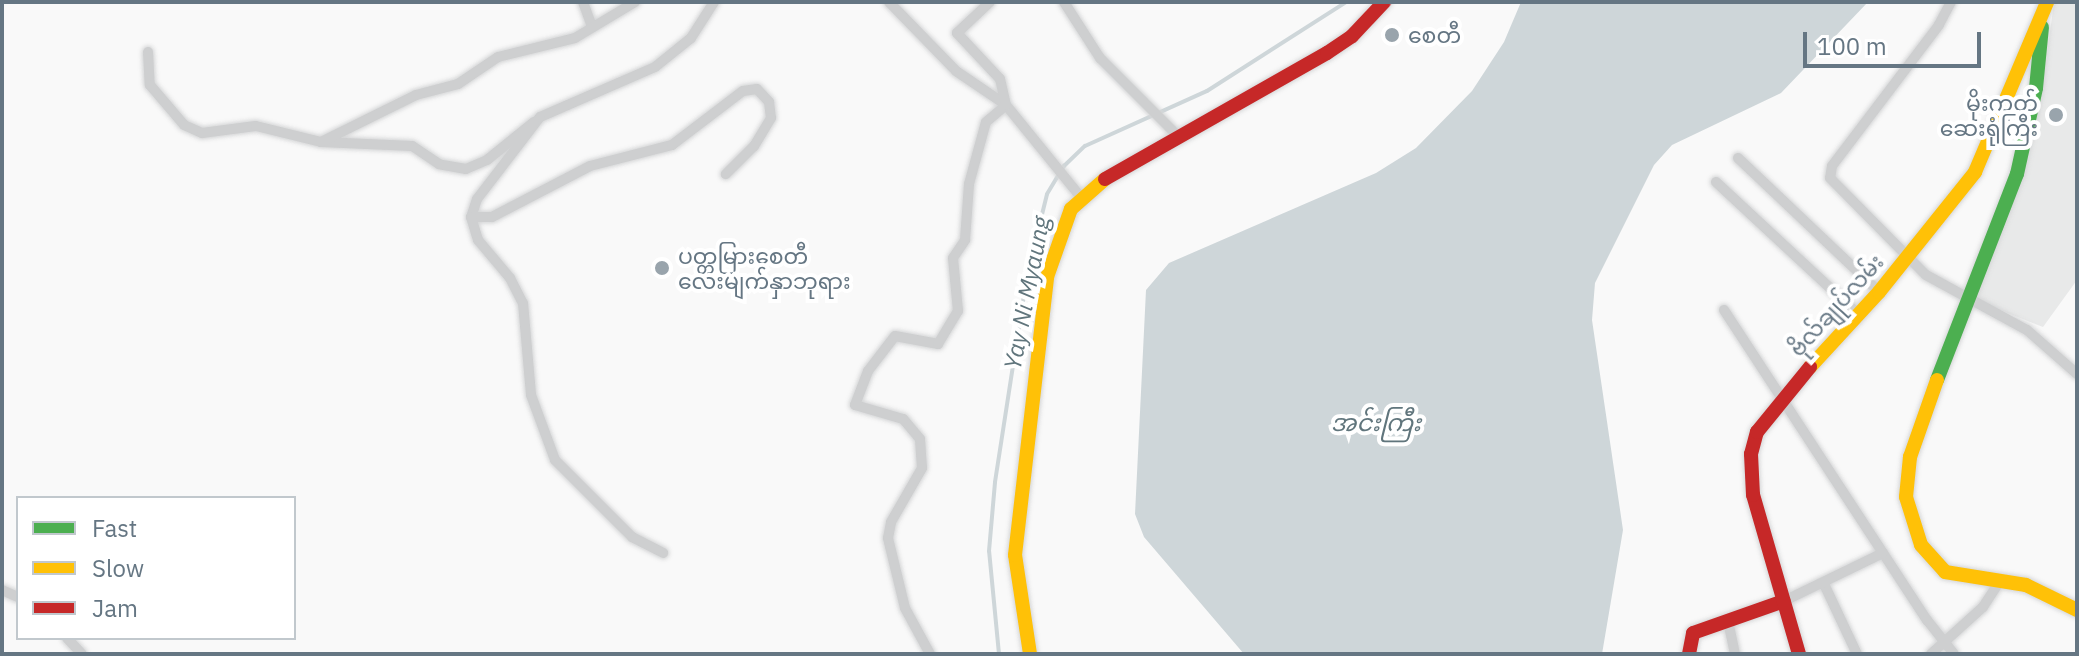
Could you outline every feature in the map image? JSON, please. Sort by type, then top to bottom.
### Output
[{"type":"main road","points":[[1030,654],[1015,555],[1023,469],[1052,253],[1080,196],[1119,167],[1293,75],[1352,36],[1384,2]]},
{"type":"main road","points":[[2045,6],[2023,151],[1971,303],[1910,457],[1907,514],[1921,545],[1945,572],[2026,585],[2077,610]]},
{"type":"main road","name":"ဗိုလ်‌ချုပ်‌လမ်း","points":[[1799,654],[1750,473],[1757,432],[1780,399],[1908,258],[1988,151],[2045,6]]},
{"type":"main road","points":[[1689,654],[1693,633],[1784,601]]},
{"type":"street","points":[[583,2],[592,27]]},
{"type":"street","points":[[321,142],[416,95],[458,84],[498,57],[575,38],[635,2]]},
{"type":"street","points":[[148,52],[150,85],[184,125],[202,133],[256,126],[321,142],[412,146],[439,164],[466,169],[487,160],[540,117],[655,67],[691,38],[714,2]]},
{"type":"street","points":[[889,2],[956,71],[1006,105],[1053,169],[1080,196]]},
{"type":"street","points":[[990,2],[957,33],[1000,79],[1006,105]]},
{"type":"street","points":[[1064,2],[1100,58],[1156,108],[1179,137]]},
{"type":"street","points":[[1951,2],[1829,173],[1908,258],[1936,283],[2027,330],[2077,374]]},
{"type":"street","points":[[471,217],[492,217],[590,166],[672,145],[736,96],[757,89],[769,102],[771,118],[754,146],[726,174]]},
{"type":"street","points":[[930,654],[905,608],[888,538],[891,522],[922,468],[920,439],[903,419],[855,405],[868,371],[895,336],[930,345],[947,334],[958,311],[953,258],[965,240],[969,184],[986,122],[1006,105]]},
{"type":"street","points":[[540,117],[477,199],[471,217],[478,240],[510,278],[523,303],[531,395],[555,460],[601,511],[632,537],[663,553]]},
{"type":"street","points":[[1738,158],[1879,292]]},
{"type":"street","points":[[1716,182],[1859,315]]},
{"type":"street","points":[[1724,310],[1780,399],[1954,654]]},
{"type":"street","points":[[1784,601],[1883,553]]},
{"type":"street","points":[[1931,654],[1983,607],[2000,581]]},
{"type":"street","points":[[1824,584],[1857,654]]},
{"type":"street","points":[[1728,621],[1735,654]]},
{"type":"shaded area","points":[[2054,2],[2077,2],[2077,280],[2043,327],[1975,300],[2019,187],[2045,69]]},
{"type":"water","name":"အင်းကြီး","points":[[1521,2],[1868,2],[1781,93],[1672,145],[1654,165],[1595,283],[1592,320],[1623,530],[1602,654],[1244,654],[1144,537],[1135,514],[1146,290],[1169,263],[1376,173],[1416,148],[1472,91],[1504,42]]},
{"type":"waterway","name":"Yay Ni Myaung","points":[[999,654],[989,551],[995,482],[1027,275],[1047,194],[1064,166],[1085,146],[1207,91],[1346,2]]},
{"type":"traffic: fast","points":[[1937,380],[2017,174],[2036,88],[2042,27]]},
{"type":"traffic: slow","points":[[1810,367],[1879,292],[1975,172],[2047,2]]},
{"type":"traffic: slow","points":[[1030,654],[1015,555],[1047,277],[1071,209],[1105,179]]},
{"type":"traffic: slow","points":[[1937,380],[1910,457],[1906,497],[1921,545],[1945,572],[2026,585],[2077,610]]},
{"type":"traffic: jam","points":[[1105,179],[1327,53],[1352,36],[1384,2]]},
{"type":"traffic: jam","points":[[1799,654],[1753,495],[1751,454],[1757,432],[1810,367]]},
{"type":"traffic: jam","points":[[1689,654],[1693,633],[1784,601]]},
{"type":"place","name":"စေတီ","points":[[1392,35]]},
{"type":"place","name":"မိုးကုတ်‌ ‌ဆေးရုံကြီး","points":[[2056,115]]},
{"type":"place","name":"ပတ္တမြား‌စေတီ‌ လေးမျက်နှာဘုရား","points":[[662,268]]}]
